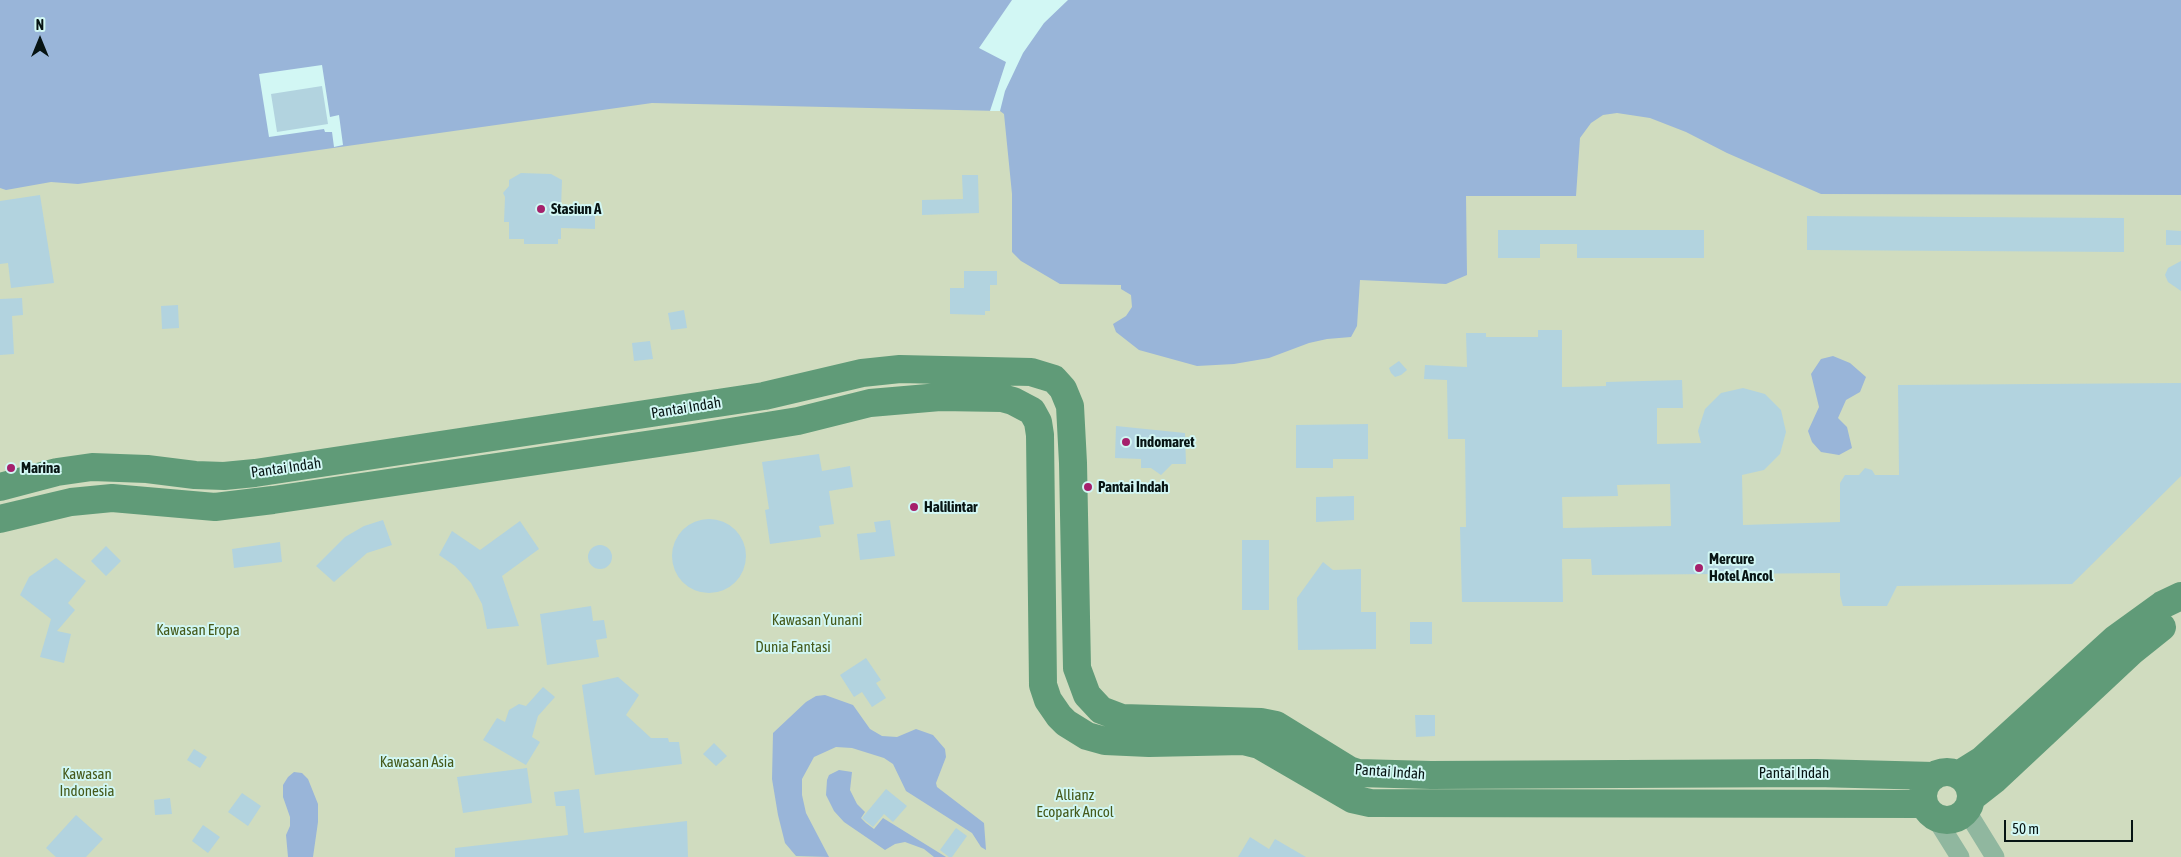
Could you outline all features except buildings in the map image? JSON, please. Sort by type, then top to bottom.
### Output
[{"type":"street","name":"Pantai Indah","points":[[0,487],[57,472],[92,468],[147,469],[195,475],[224,476],[255,473],[764,396],[862,373],[900,369],[1031,372],[1054,378],[1063,389],[1070,406],[1074,463],[1077,668],[1087,694],[1101,710],[1122,718],[1261,722],[1276,726],[1349,770],[1358,773],[1431,775],[1832,773],[1957,790],[1957,817],[1946,820],[1930,811],[1370,803],[1352,799],[1259,744],[1243,740],[1148,743],[1105,741],[1087,736],[1066,724],[1059,716],[1048,700],[1043,685],[1040,435],[1038,422],[1032,411],[1014,401],[1002,398],[940,397],[870,403],[798,421],[273,500],[215,507],[112,498],[71,502],[0,520]]},
{"type":"street","points":[[1957,790],[1982,760],[2115,639],[2162,605],[2181,596]]},
{"type":"street","points":[[1960,857],[1930,811],[1924,788],[1957,790],[1994,780],[2132,651],[2164,626],[2181,617]]},
{"type":"street","points":[[1957,790],[1995,857]]},
{"type":"green space","points":[[0,0],[2181,0],[2181,857],[0,857]]},
{"type":"water","points":[[0,0],[2181,0],[2181,195],[1821,194],[1727,153],[1686,132],[1650,118],[1617,113],[1603,115],[1591,123],[1580,138],[1576,196],[1466,196],[1467,275],[1446,284],[1360,280],[1357,326],[1351,337],[1309,343],[1269,358],[1234,364],[1197,366],[1139,350],[1116,332],[1113,324],[1126,316],[1132,307],[1131,295],[1121,289],[1121,285],[1060,284],[1021,261],[1012,252],[1012,194],[1004,114],[1000,111],[652,103],[78,184],[51,182],[6,190],[0,188]]},
{"type":"water","points":[[1833,356],[1850,363],[1866,377],[1860,392],[1846,400],[1838,418],[1847,427],[1852,448],[1839,455],[1821,452],[1812,442],[1808,431],[1819,407],[1811,374],[1821,359]]},
{"type":"water","points":[[825,695],[853,705],[870,729],[882,736],[897,737],[916,729],[933,735],[945,749],[946,757],[936,783],[937,787],[984,823],[986,850],[981,847],[972,833],[906,791],[893,764],[884,758],[852,748],[836,747],[814,757],[802,779],[802,795],[806,813],[829,857],[796,856],[785,843],[778,815],[772,779],[773,733],[806,702],[816,696]]},
{"type":"water","points":[[839,770],[852,772],[850,790],[857,804],[865,812],[861,818],[866,823],[874,829],[883,818],[946,857],[934,857],[924,849],[905,842],[895,844],[885,850],[844,822],[834,811],[826,795],[829,775]]},
{"type":"water","points":[[294,772],[302,773],[308,779],[318,804],[318,822],[313,857],[288,857],[286,835],[290,826],[290,817],[283,797],[283,785]]},
{"type":"pier","points":[[1012,0],[1068,0],[1044,23],[1023,53],[1005,91],[1000,111],[990,111],[1006,62],[979,48]]},
{"type":"pier","points":[[322,65],[330,117],[339,115],[343,145],[334,147],[332,132],[325,132],[324,129],[269,137],[259,74]]},
{"type":"place","name":"Stasiun A","points":[[541,209]]},
{"type":"place","name":"Indomaret","points":[[1126,442]]},
{"type":"place","name":"Marina","points":[[11,468]]},
{"type":"place","name":"Pantai Indah","points":[[1088,487]]},
{"type":"place","name":"Halilintar","points":[[914,507]]},
{"type":"place","name":"Mercure Hotel Ancol","points":[[1699,568]]},
{"type":"park label","name":"Kawasan Yunani","points":[[817,620]]},
{"type":"park label","name":"Kawasan Eropa","points":[[198,630]]},
{"type":"park label","name":"Dunia Fantasi","points":[[793,647]]},
{"type":"park label","name":"Kawasan Asia","points":[[417,762]]},
{"type":"park label","name":"Kawasan Indonesia","points":[[87,782]]},
{"type":"park label","name":"Allianz Ecopark Ancol","points":[[1075,804]]}]
